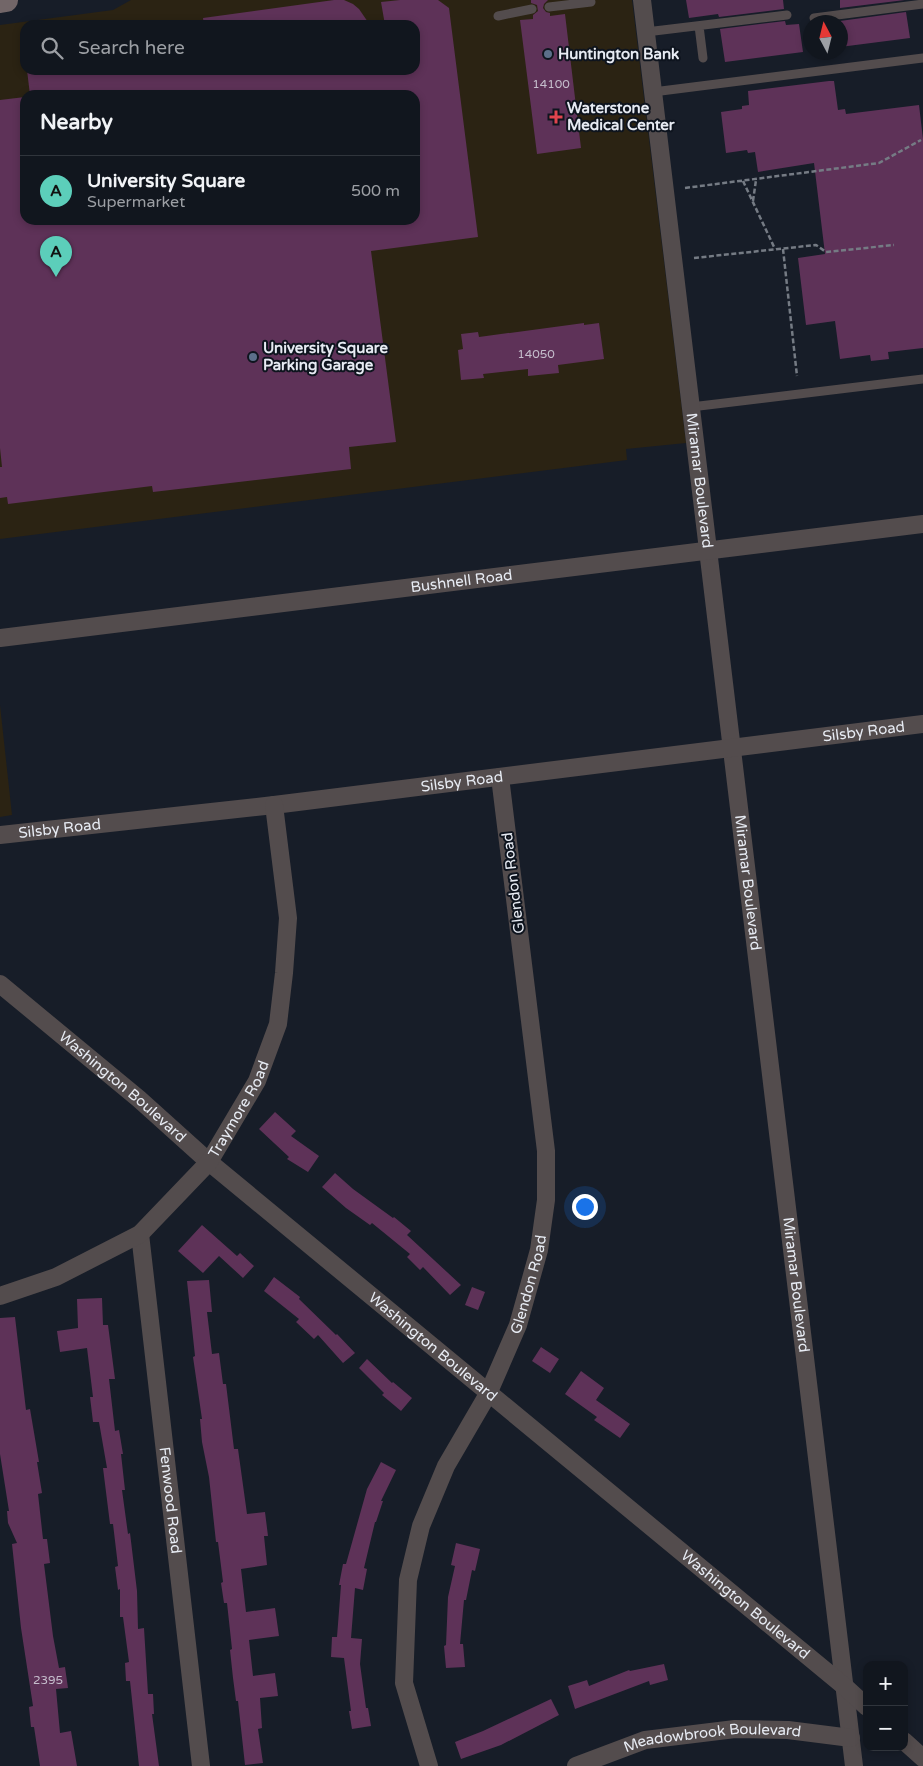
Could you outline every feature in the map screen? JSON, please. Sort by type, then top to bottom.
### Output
[{"type":"main road","points":[[0,1],[6,0]]},
{"type":"street","name":"Miramar Boulevard","points":[[642,0],[854,1766]]},
{"type":"street","name":"Bushnell Road","points":[[0,638],[923,524]]},
{"type":"street","name":"Silsby Road","points":[[1,832],[274,805],[923,724]]},
{"type":"street","name":"Glendon Road","points":[[429,1766],[404,1683],[408,1580],[422,1526],[446,1466],[488,1394],[518,1325],[538,1250],[546,1200],[546,1151],[500,777]]},
{"type":"street","name":"Traymore Road","points":[[0,1296],[56,1276],[140,1234],[210,1162],[257,1081],[278,1024],[288,918],[274,805]]},
{"type":"street","name":"Washington Boulevard","points":[[0,984],[488,1394],[866,1706]]},
{"type":"street","name":"Fenwood Road","points":[[140,1234],[201,1766]]},
{"type":"street","name":"Meadowbrook Boulevard","points":[[576,1766],[645,1740],[735,1729],[788,1730],[851,1738]]},
{"type":"street","points":[[908,1745],[923,1758]]},
{"type":"lane","points":[[549,7],[591,2]]},
{"type":"lane","points":[[837,15],[923,4]]},
{"type":"lane","points":[[498,16],[532,9]]},
{"type":"lane","points":[[646,32],[787,15]]},
{"type":"lane","points":[[699,26],[703,58]]},
{"type":"lane","points":[[653,92],[923,58]]},
{"type":"lane","points":[[691,407],[923,379]]},
{"type":"path","points":[[686,188],[879,163],[921,140]]},
{"type":"path","points":[[753,202],[756,180]]},
{"type":"path","points":[[743,181],[775,249]]},
{"type":"path","points":[[694,258],[816,245],[826,252],[894,245]]},
{"type":"path","points":[[783,249],[797,376]]},
{"type":"shaded area","points":[[131,0],[632,0],[686,443],[626,449],[627,460],[0,539],[0,25],[20,22],[20,75],[420,75],[420,20],[38,20],[113,10]]},
{"type":"shaded area","points":[[0,705],[12,815],[0,817]]},
{"type":"building","points":[[344,0],[359,9],[367,20],[203,20],[203,18]]},
{"type":"building","points":[[438,0],[449,8],[478,237],[371,251],[396,442],[349,447],[351,469],[153,492],[152,486],[8,504],[7,497],[0,498],[0,467],[2,467],[0,448],[0,100],[20,98],[20,225],[420,225],[420,90],[29,90],[28,75],[420,75],[420,20],[384,20],[381,2]]},
{"type":"building","points":[[531,0],[548,0],[543,8],[546,12],[550,13],[550,16],[565,14],[581,148],[537,154],[520,20],[533,19],[533,15],[538,11],[537,5],[531,3]]},
{"type":"building","points":[[686,0],[783,0],[784,9],[719,17],[718,14],[689,18]]},
{"type":"building","points":[[840,0],[905,0],[840,8]]},
{"type":"building","points":[[906,12],[910,38],[848,46],[848,20]]},
{"type":"building","points":[[785,21],[786,25],[799,24],[803,52],[725,62],[720,29]]},
{"type":"building","points":[[834,81],[838,110],[845,109],[846,114],[919,105],[923,139],[923,348],[888,352],[889,359],[871,361],[870,355],[840,359],[835,321],[806,325],[798,258],[825,254],[814,163],[758,172],[755,152],[748,153],[747,150],[726,153],[721,112],[742,109],[742,106],[749,105],[748,91]]},
{"type":"building","points":[[584,323],[584,325],[599,323],[604,359],[558,365],[559,373],[528,376],[528,369],[483,374],[484,378],[461,380],[458,350],[463,349],[461,334],[478,332],[479,337]]},
{"type":"building","points":[[275,1112],[296,1131],[291,1136],[319,1156],[308,1172],[287,1159],[289,1157],[259,1129]]},
{"type":"building","points":[[335,1173],[353,1189],[411,1231],[407,1235],[461,1285],[450,1295],[423,1267],[420,1270],[407,1257],[410,1254],[372,1223],[370,1225],[346,1208],[322,1187]]},
{"type":"building","points":[[202,1225],[237,1256],[240,1253],[254,1266],[243,1278],[219,1256],[203,1273],[178,1251]]},
{"type":"building","points":[[274,1277],[300,1297],[299,1299],[355,1353],[343,1363],[318,1335],[314,1339],[296,1322],[299,1319],[264,1291]]},
{"type":"building","points":[[209,1280],[212,1312],[207,1312],[212,1354],[219,1353],[223,1384],[226,1384],[234,1449],[238,1449],[247,1514],[265,1512],[268,1536],[264,1536],[267,1565],[241,1569],[246,1612],[275,1608],[279,1636],[249,1640],[253,1676],[275,1673],[278,1696],[260,1698],[262,1728],[258,1729],[263,1763],[245,1765],[238,1701],[236,1701],[233,1678],[227,1603],[224,1603],[218,1542],[216,1542],[209,1477],[202,1442],[200,1419],[202,1419],[193,1357],[195,1356],[187,1281]]},
{"type":"building","points":[[472,1287],[485,1292],[478,1310],[465,1305]]},
{"type":"building","points":[[102,1298],[103,1325],[108,1325],[115,1379],[109,1379],[115,1431],[119,1430],[123,1454],[121,1454],[125,1490],[122,1490],[128,1534],[130,1533],[137,1591],[138,1629],[144,1628],[148,1694],[153,1694],[154,1714],[152,1714],[159,1766],[139,1766],[130,1681],[126,1681],[125,1663],[129,1662],[123,1617],[120,1617],[120,1589],[118,1590],[115,1567],[118,1566],[113,1524],[110,1524],[103,1468],[107,1468],[99,1422],[93,1422],[90,1397],[93,1397],[87,1348],[60,1352],[57,1331],[78,1328],[77,1299]]},
{"type":"building","points":[[15,1317],[26,1410],[30,1409],[39,1462],[37,1462],[42,1493],[38,1494],[43,1539],[47,1539],[50,1563],[44,1564],[53,1636],[59,1668],[65,1667],[68,1688],[56,1689],[60,1733],[71,1731],[77,1766],[40,1766],[34,1727],[31,1727],[29,1707],[33,1706],[21,1628],[12,1544],[17,1543],[8,1523],[7,1511],[9,1511],[0,1454],[0,1318]]},
{"type":"building","points":[[541,1347],[559,1359],[550,1373],[532,1361]]},
{"type":"building","points":[[367,1359],[392,1383],[412,1398],[401,1411],[382,1395],[384,1393],[359,1368]]},
{"type":"building","points":[[581,1371],[604,1388],[596,1400],[630,1424],[620,1438],[594,1420],[597,1417],[565,1394]]},
{"type":"building","points":[[381,1462],[396,1470],[381,1501],[383,1501],[375,1522],[364,1568],[367,1569],[363,1590],[355,1588],[351,1638],[362,1639],[360,1664],[366,1708],[368,1708],[371,1726],[352,1729],[344,1658],[331,1657],[332,1637],[337,1637],[341,1585],[339,1585],[343,1564],[346,1564],[367,1489]]},
{"type":"building","points":[[456,1543],[480,1549],[475,1571],[472,1570],[466,1600],[464,1600],[460,1644],[463,1644],[465,1667],[446,1668],[444,1646],[446,1645],[448,1597],[455,1566],[451,1565]]},
{"type":"building","points":[[664,1664],[668,1680],[650,1685],[649,1681],[575,1709],[568,1686],[587,1680],[589,1686],[629,1670]]},
{"type":"building","points":[[551,1699],[559,1715],[501,1745],[461,1759],[455,1742]]},
{"type":"place","name":"Huntington Bank","points":[[548,54]]},
{"type":"place","name":"Waterstone Medical Center","points":[[556,117]]},
{"type":"place","name":"University Square","points":[[56,277]]},
{"type":"place","name":"University Square Parking Garage","points":[[253,357]]}]
